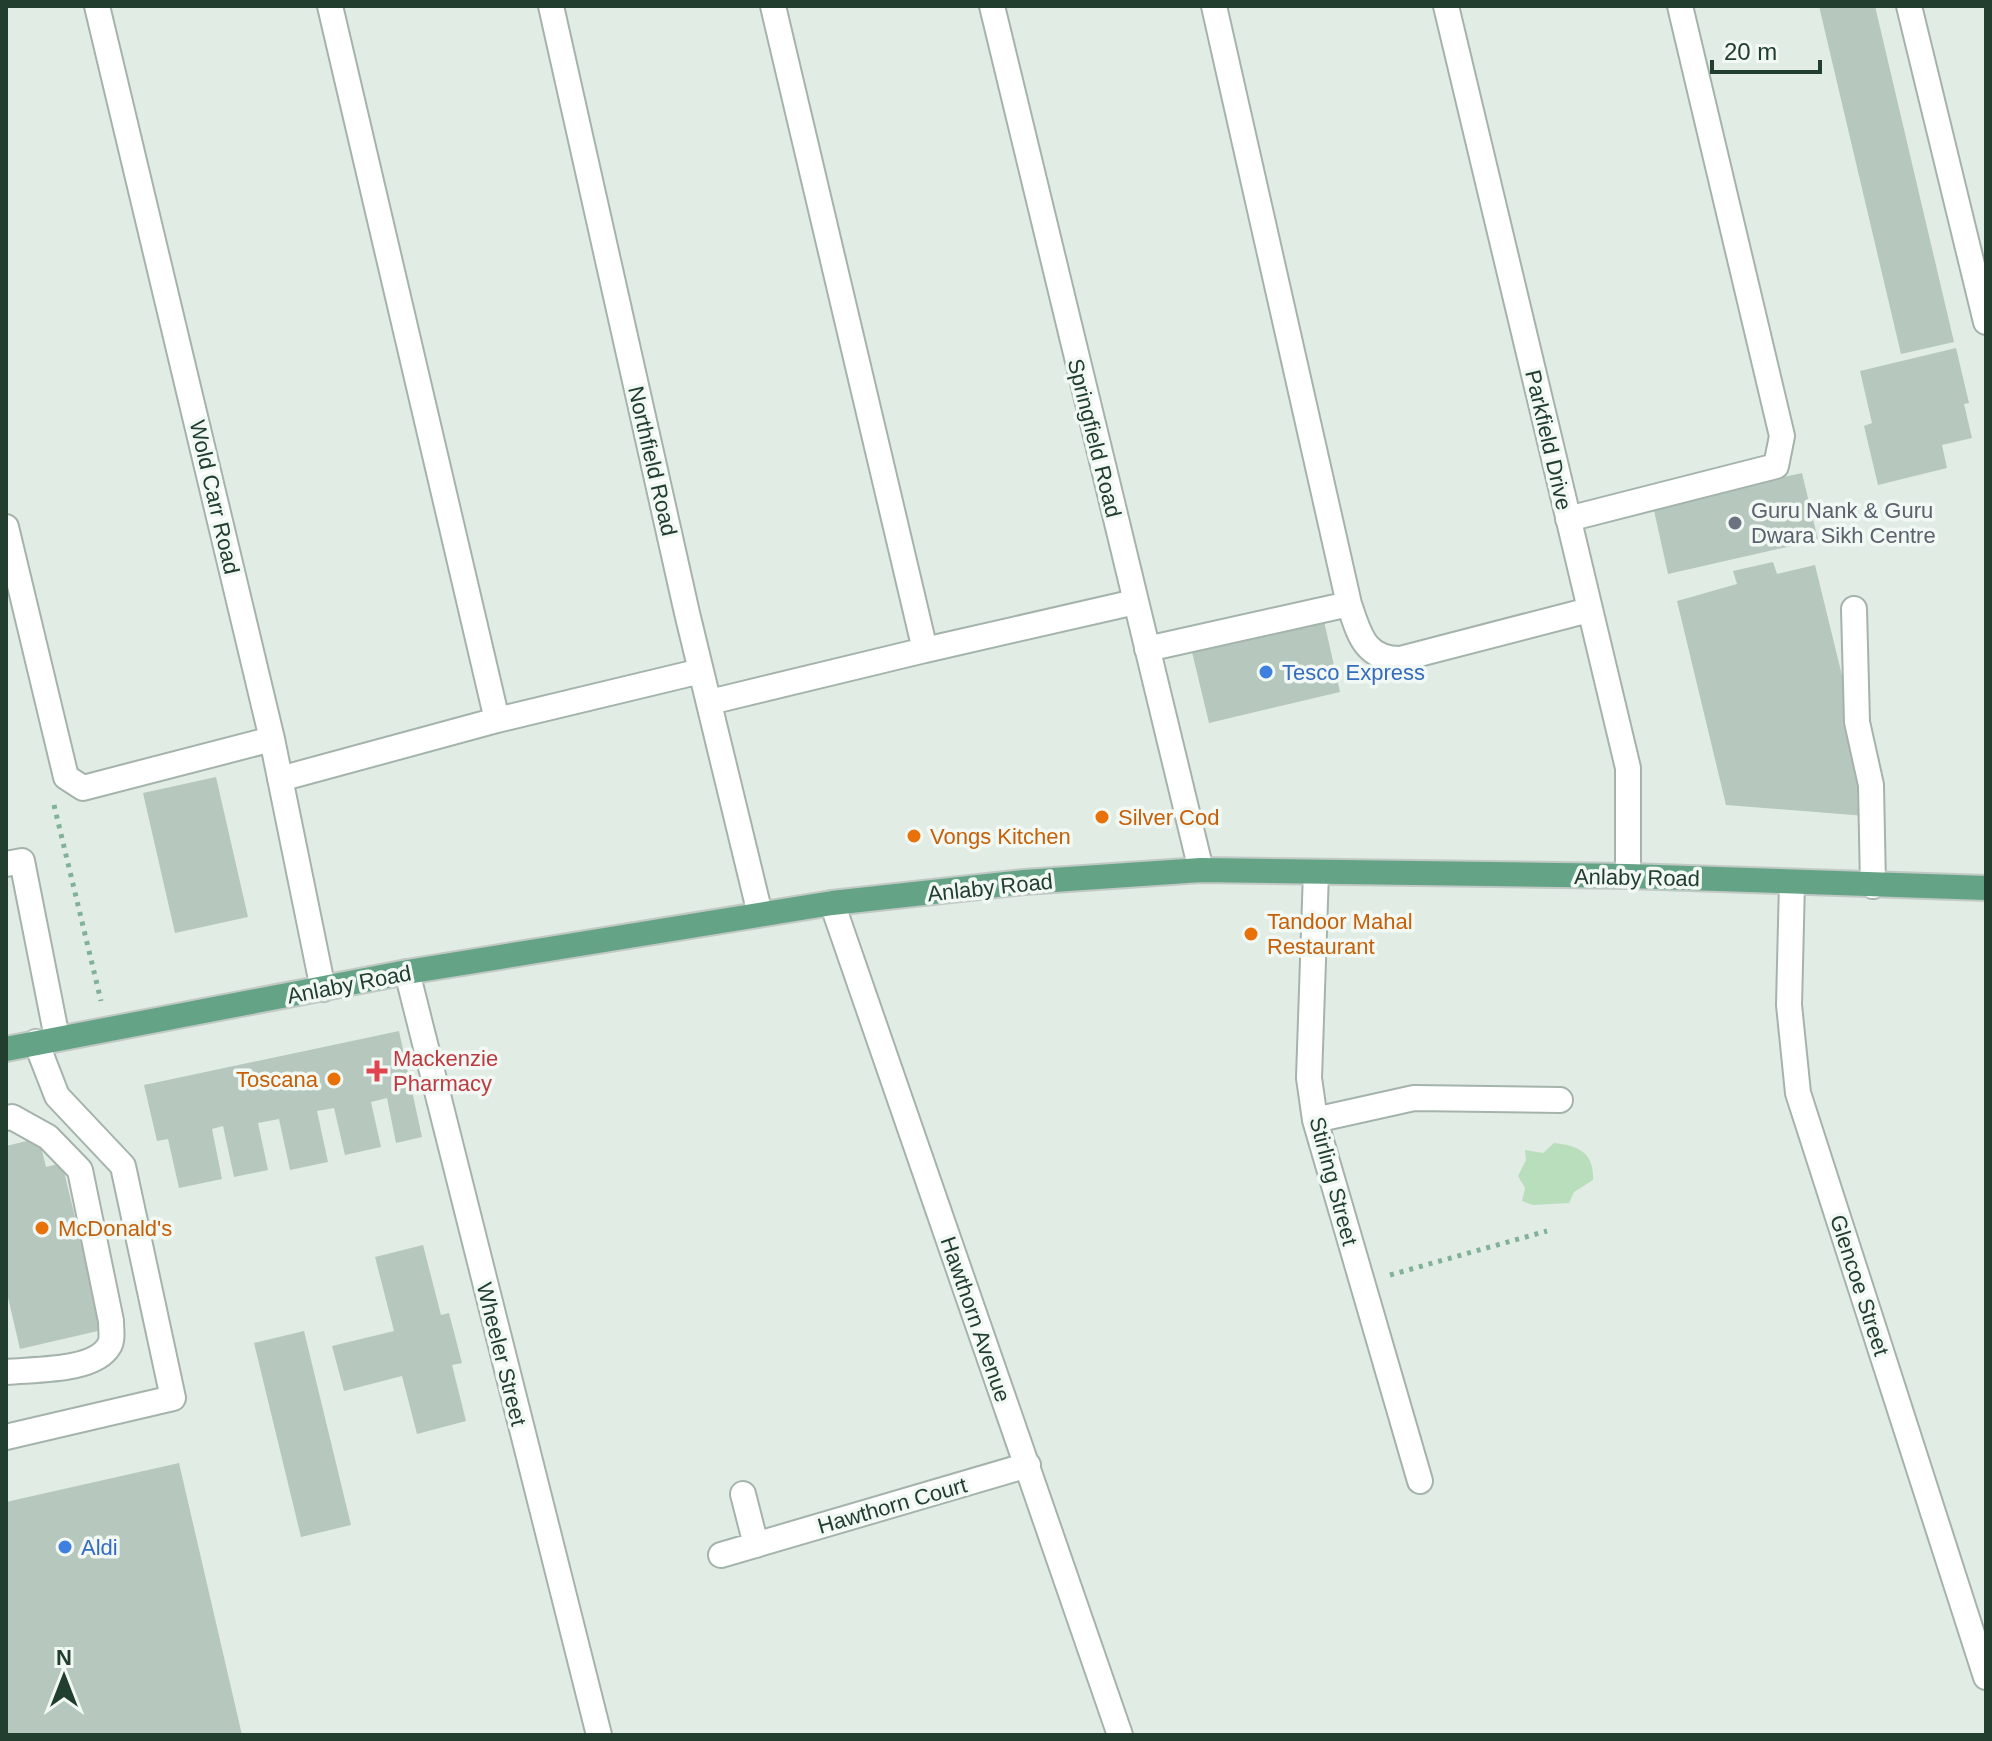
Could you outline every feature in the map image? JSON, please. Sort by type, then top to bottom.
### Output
[{"type":"main road","name":"Anlaby Road","points":[[6,1049],[407,972],[760,914],[1024,882],[1201,870],[1628,876],[1986,888]]},
{"type":"street","name":"Wold Carr Road","points":[[97,6],[272,739],[323,989]]},
{"type":"street","points":[[330,6],[497,720]]},
{"type":"street","name":"Northfield Road","points":[[551,6],[701,671],[760,914]]},
{"type":"street","points":[[773,6],[925,650]]},
{"type":"street","name":"Springfield Road","points":[[992,6],[1201,870]]},
{"type":"street","points":[[1214,6],[1349,604],[1362,641],[1368,649],[1388,659],[1413,656],[1589,610]]},
{"type":"street","name":"Parkfield Drive","points":[[1446,6],[1628,768],[1628,876]]},
{"type":"street","points":[[1568,519],[1776,466],[1782,436],[1680,6]]},
{"type":"street","points":[[1909,6],[1986,322]]},
{"type":"street","points":[[6,527],[66,777],[83,788],[272,739]]},
{"type":"street","points":[[710,702],[1135,602]]},
{"type":"street","points":[[1147,649],[1349,604]]},
{"type":"street","points":[[1854,609],[1857,722],[1871,785],[1873,886]]},
{"type":"street","points":[[280,779],[497,720],[701,671]]},
{"type":"street","points":[[6,864],[22,861],[46,1040],[57,1096],[123,1166],[173,1398],[6,1437]]},
{"type":"street","name":"Stirling Street","points":[[1316,872],[1309,1078],[1315,1120],[1420,1481]]},
{"type":"street","name":"Glencoe Street","points":[[1792,882],[1789,1005],[1798,1093],[1986,1677]]},
{"type":"street","name":"Hawthorn Avenue","points":[[832,903],[1120,1735]]},
{"type":"street","name":"Wheeler Street","points":[[407,972],[599,1735]]},
{"type":"street","points":[[1315,1120],[1414,1098],[1560,1100]]},
{"type":"street","points":[[6,1118],[48,1137],[80,1170],[111,1321],[111,1344],[101,1356],[60,1368],[6,1372]]},
{"type":"street","name":"Hawthorn Court","points":[[721,1555],[1028,1465]]},
{"type":"street","points":[[743,1494],[756,1545]]},
{"type":"path","points":[[53,802],[107,1028]]},
{"type":"path","points":[[1361,1283],[1547,1231]]},
{"type":"green space","points":[[1554,1143],[1584,1152],[1591,1163],[1593,1180],[1574,1192],[1569,1203],[1533,1205],[1522,1201],[1525,1188],[1518,1176],[1526,1160],[1525,1150],[1543,1153]]},
{"type":"building","points":[[1819,6],[1875,6],[1954,342],[1901,354]]},
{"type":"building","points":[[1956,348],[1969,403],[1964,404],[1972,438],[1942,445],[1947,468],[1878,485],[1864,426],[1872,423],[1860,371]]},
{"type":"building","name":"Guru Nank & Guru Dwara Sikh Centre","points":[[1802,473],[1818,540],[1668,574],[1653,506]]},
{"type":"building","points":[[1773,562],[1777,574],[1815,565],[1869,786],[1866,816],[1726,805],[1677,601],[1737,584],[1733,571]]},
{"type":"building","name":"Tesco Express","points":[[1324,621],[1340,692],[1209,723],[1192,652]]},
{"type":"building","points":[[216,777],[248,917],[175,933],[143,793]]},
{"type":"building","points":[[399,1031],[422,1137],[396,1143],[387,1098],[371,1102],[381,1147],[345,1155],[334,1108],[317,1111],[328,1162],[290,1170],[279,1119],[258,1123],[268,1170],[234,1177],[223,1126],[212,1129],[222,1179],[179,1188],[168,1139],[157,1141],[144,1085]]},
{"type":"building","name":"McDonald's","points":[[39,1138],[46,1167],[62,1163],[102,1330],[20,1349],[6,1289],[6,1146]]},
{"type":"building","points":[[423,1245],[441,1315],[449,1313],[462,1363],[452,1365],[466,1421],[417,1434],[402,1376],[344,1391],[332,1346],[394,1331],[375,1257]]},
{"type":"building","points":[[304,1331],[351,1525],[301,1537],[254,1343]]},
{"type":"building","points":[[179,1463],[242,1735],[6,1735],[6,1502]]},
{"type":"place","name":"Guru Nank & Guru Dwara Sikh Centre","points":[[1735,523]]},
{"type":"place","name":"Tesco Express","points":[[1266,672]]},
{"type":"place","name":"Silver Cod","points":[[1102,817]]},
{"type":"place","name":"Vongs Kitchen","points":[[914,836]]},
{"type":"place","name":"Tandoor Mahal Restaurant","points":[[1251,934]]},
{"type":"place","name":"Mackenzie Pharmacy","points":[[377,1071]]},
{"type":"place","name":"Toscana","points":[[334,1079]]},
{"type":"place","name":"McDonald's","points":[[42,1228]]},
{"type":"place","name":"Aldi","points":[[65,1547]]}]
